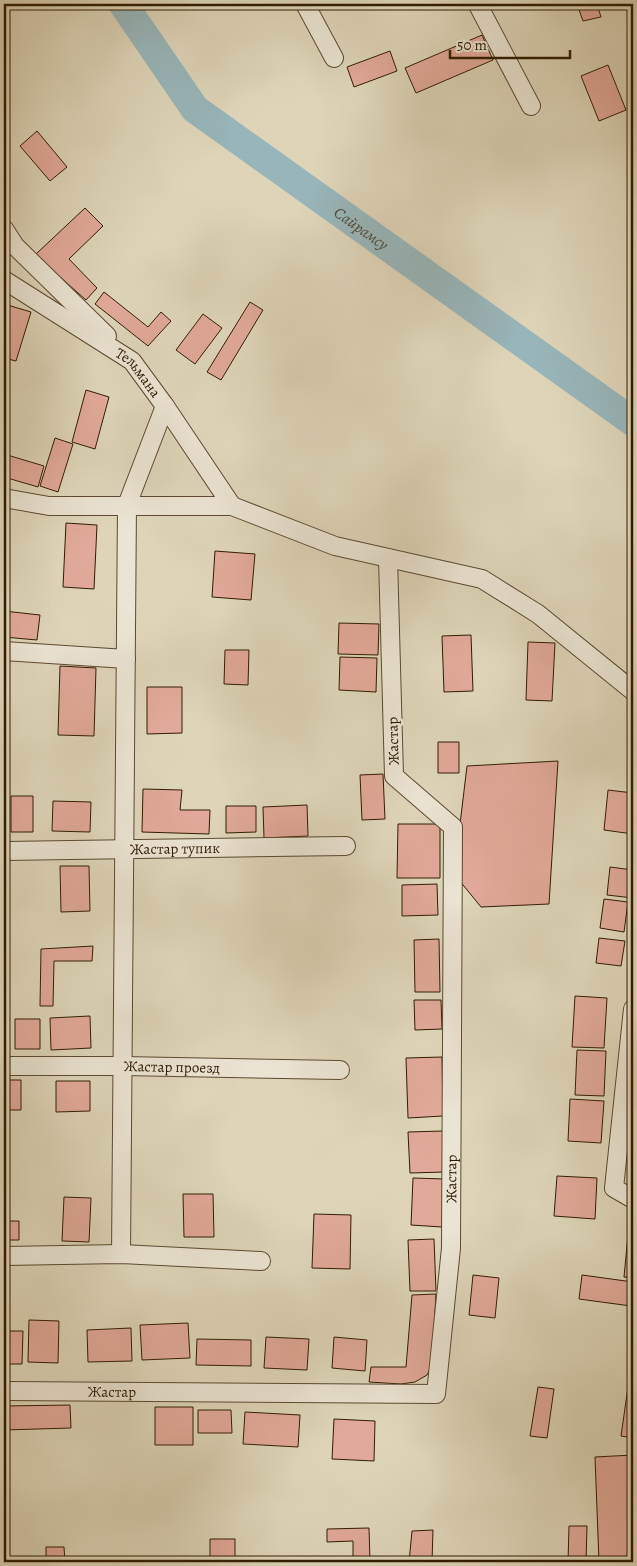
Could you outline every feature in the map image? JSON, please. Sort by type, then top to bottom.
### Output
[{"type":"street","points":[[305,4],[334,58]]},
{"type":"street","points":[[481,4],[478,5],[530,106]]},
{"type":"street","points":[[4,229],[15,246],[132,361]]},
{"type":"street","name":"Тельмана","points":[[4,280],[132,361],[165,406],[232,506]]},
{"type":"street","points":[[121,1254],[127,505],[165,406]]},
{"type":"street","points":[[4,498],[49,506],[232,506],[334,546],[482,579],[538,614],[633,691]]},
{"type":"street","name":"Жастар","points":[[4,1391],[436,1394],[451,1248],[453,827],[394,776],[388,558]]},
{"type":"street","points":[[4,651],[126,659]]},
{"type":"street","name":"Жастар тупик","points":[[4,851],[346,846]]},
{"type":"street","points":[[633,1009],[614,1188],[633,1199]]},
{"type":"street","name":"Жастар проезд","points":[[4,1066],[340,1070]]},
{"type":"street","points":[[4,1256],[121,1254],[261,1261]]},
{"type":"building","points":[[577,4],[597,4],[601,17],[583,21]]},
{"type":"building","points":[[482,35],[493,60],[416,93],[405,68]]},
{"type":"building","points":[[390,51],[397,71],[354,87],[347,67]]},
{"type":"building","points":[[608,65],[626,110],[599,121],[581,76]]},
{"type":"building","points":[[37,131],[67,167],[50,181],[20,146]]},
{"type":"building","points":[[85,208],[103,226],[69,259],[97,288],[86,300],[35,255]]},
{"type":"building","points":[[104,292],[148,327],[161,312],[171,321],[148,346],[95,304]]},
{"type":"building","points":[[250,302],[263,310],[221,380],[207,372]]},
{"type":"building","points":[[4,304],[31,312],[16,361],[4,358]]},
{"type":"building","points":[[203,314],[222,328],[195,364],[176,350]]},
{"type":"building","points":[[86,390],[109,397],[95,449],[72,442]]},
{"type":"building","points":[[55,438],[73,444],[58,492],[40,486]]},
{"type":"building","points":[[4,454],[44,466],[38,487],[4,477]]},
{"type":"building","points":[[66,523],[97,525],[94,589],[63,587]]},
{"type":"building","points":[[215,551],[255,554],[251,600],[212,597]]},
{"type":"building","points":[[4,611],[40,615],[37,640],[4,637]]},
{"type":"building","points":[[339,623],[379,624],[378,655],[338,654]]},
{"type":"building","points":[[471,635],[473,691],[444,692],[442,636]]},
{"type":"building","points":[[528,642],[555,643],[552,701],[526,700]]},
{"type":"building","points":[[225,650],[249,650],[248,685],[224,684]]},
{"type":"building","points":[[340,657],[377,658],[376,692],[339,690]]},
{"type":"building","points":[[60,666],[96,668],[94,736],[58,735]]},
{"type":"building","points":[[147,687],[182,687],[182,733],[147,734]]},
{"type":"building","points":[[438,742],[459,742],[459,773],[438,773]]},
{"type":"building","points":[[558,761],[549,904],[481,907],[459,880],[458,841],[467,766]]},
{"type":"building","points":[[383,774],[385,819],[362,820],[360,775]]},
{"type":"building","points":[[143,789],[182,790],[180,810],[210,810],[209,834],[142,832]]},
{"type":"building","points":[[608,790],[633,793],[633,834],[604,830]]},
{"type":"building","points":[[11,796],[33,796],[33,832],[11,832]]},
{"type":"building","points":[[53,801],[91,802],[90,832],[52,831]]},
{"type":"building","points":[[307,805],[308,836],[264,838],[263,807]]},
{"type":"building","points":[[226,806],[256,806],[256,832],[226,833]]},
{"type":"building","points":[[398,824],[440,824],[440,878],[397,878]]},
{"type":"building","points":[[60,866],[89,866],[90,911],[61,912]]},
{"type":"building","points":[[610,867],[633,870],[633,898],[607,895]]},
{"type":"building","points":[[437,884],[438,915],[402,916],[402,885]]},
{"type":"building","points":[[604,899],[628,902],[624,932],[600,928]]},
{"type":"building","points":[[599,938],[625,941],[621,966],[596,963]]},
{"type":"building","points":[[439,939],[440,992],[415,992],[414,940]]},
{"type":"building","points":[[93,946],[92,961],[54,961],[53,1006],[40,1006],[41,949]]},
{"type":"building","points":[[575,996],[607,998],[604,1048],[572,1047]]},
{"type":"building","points":[[414,1000],[441,1000],[442,1029],[415,1030]]},
{"type":"building","points":[[90,1016],[91,1048],[51,1050],[50,1018]]},
{"type":"building","points":[[15,1019],[40,1019],[40,1049],[15,1049]]},
{"type":"building","points":[[577,1050],[606,1051],[604,1096],[575,1095]]},
{"type":"building","points":[[442,1057],[443,1116],[408,1118],[406,1058]]},
{"type":"building","points":[[4,1080],[21,1080],[21,1110],[4,1110]]},
{"type":"building","points":[[56,1081],[90,1081],[90,1111],[56,1112]]},
{"type":"building","points":[[570,1099],[604,1101],[601,1143],[568,1141]]},
{"type":"building","points":[[443,1131],[444,1172],[410,1173],[408,1132]]},
{"type":"building","points":[[557,1176],[597,1178],[595,1219],[554,1216]]},
{"type":"building","points":[[413,1178],[445,1179],[442,1227],[411,1225]]},
{"type":"building","points":[[183,1194],[213,1194],[214,1237],[184,1237]]},
{"type":"building","points":[[64,1197],[91,1198],[89,1242],[62,1241]]},
{"type":"building","points":[[314,1214],[351,1215],[350,1269],[312,1268]]},
{"type":"building","points":[[4,1221],[19,1221],[19,1240],[4,1240]]},
{"type":"building","points":[[628,1235],[633,1235],[633,1278],[624,1277]]},
{"type":"building","points":[[434,1239],[436,1291],[410,1291],[408,1240]]},
{"type":"building","points":[[473,1275],[499,1278],[495,1318],[469,1315]]},
{"type":"building","points":[[582,1275],[633,1282],[631,1306],[579,1299]]},
{"type":"building","points":[[436,1294],[432,1365],[427,1375],[415,1382],[401,1384],[369,1382],[371,1367],[406,1367],[412,1295]]},
{"type":"building","points":[[29,1320],[59,1321],[58,1363],[28,1362]]},
{"type":"building","points":[[188,1323],[190,1358],[142,1360],[140,1325]]},
{"type":"building","points":[[131,1328],[132,1361],[88,1362],[87,1330]]},
{"type":"building","points":[[4,1331],[23,1331],[22,1364],[4,1364]]},
{"type":"building","points":[[266,1337],[309,1339],[307,1370],[264,1368]]},
{"type":"building","points":[[334,1337],[367,1340],[365,1371],[332,1368]]},
{"type":"building","points":[[197,1339],[251,1340],[251,1366],[196,1365]]},
{"type":"building","points":[[538,1387],[554,1389],[547,1438],[530,1436]]},
{"type":"building","points":[[628,1387],[633,1388],[633,1438],[621,1436]]},
{"type":"building","points":[[70,1405],[71,1428],[4,1430],[4,1406]]},
{"type":"building","points":[[155,1407],[193,1407],[193,1445],[155,1445]]},
{"type":"building","points":[[198,1410],[231,1410],[232,1433],[198,1433]]},
{"type":"building","points":[[245,1412],[300,1415],[298,1447],[243,1444]]},
{"type":"building","points":[[334,1419],[375,1421],[374,1461],[332,1459]]},
{"type":"building","points":[[633,1455],[633,1562],[599,1562],[595,1457]]},
{"type":"building","points":[[569,1526],[587,1526],[586,1562],[568,1562]]},
{"type":"building","points":[[369,1528],[370,1562],[353,1562],[353,1541],[327,1542],[327,1529]]},
{"type":"building","points":[[433,1530],[432,1562],[409,1562],[412,1531]]},
{"type":"building","points":[[210,1539],[235,1539],[235,1562],[210,1562]]},
{"type":"building","points":[[46,1547],[64,1547],[65,1562],[46,1562]]},
{"type":"building","points":[[439,1557],[496,1562],[439,1562]]},
{"type":"waterway","name":"Сайрамсу","points":[[123,4],[195,109],[633,422]]}]
